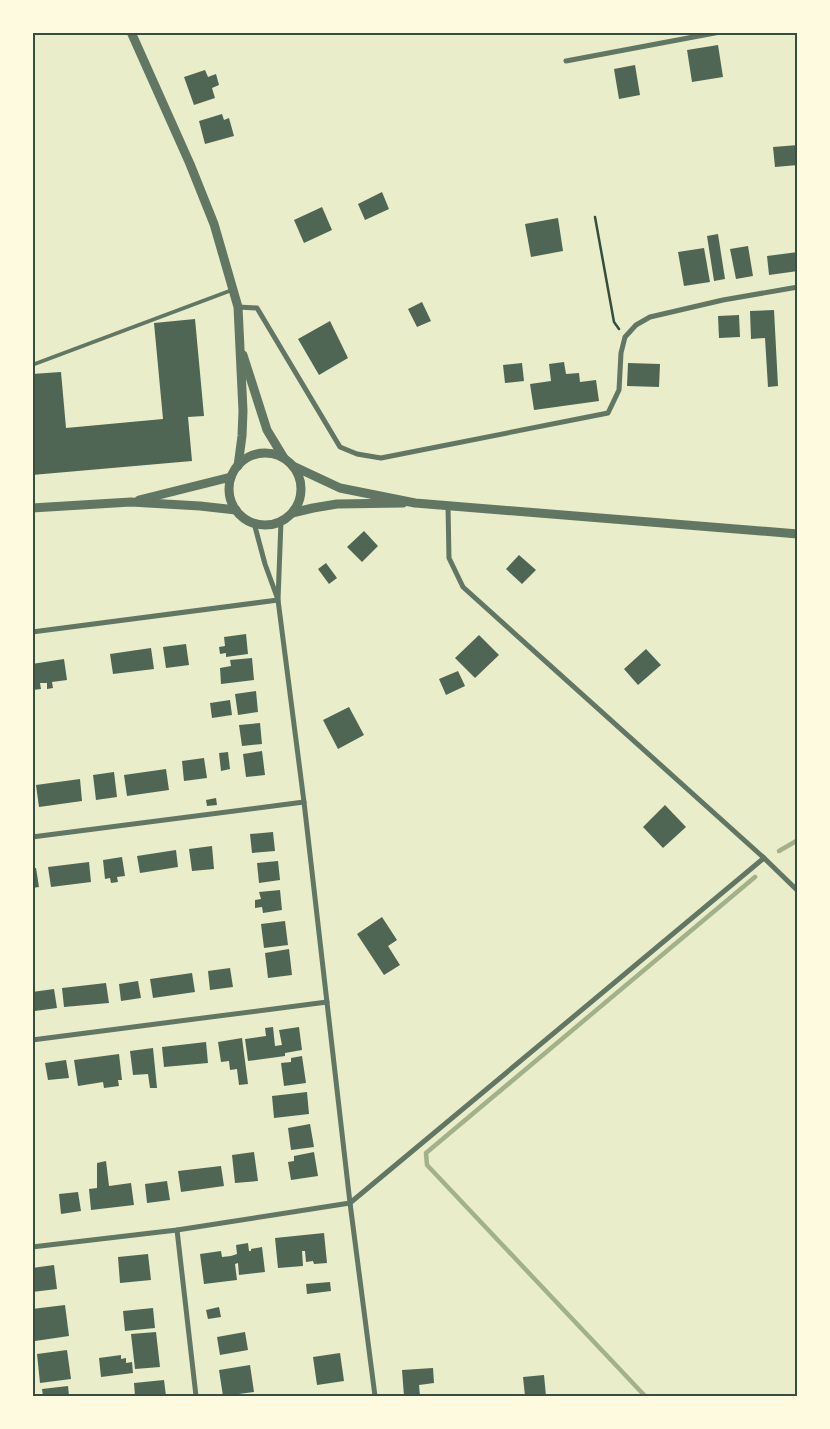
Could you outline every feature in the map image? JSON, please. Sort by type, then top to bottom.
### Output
[{"type":"street","points":[[32,33],[38,32]]},
{"type":"street","points":[[131,32],[211,216],[238,307],[243,419],[238,466]]},
{"type":"street","points":[[566,61],[720,32]]},
{"type":"street","points":[[238,307],[257,308],[340,447],[357,454],[381,458],[608,413],[619,390],[621,353],[625,337],[636,325],[650,317],[723,300],[798,287]]},
{"type":"street","points":[[240,347],[267,430],[284,458],[293,466],[340,488],[416,503],[798,534]]},
{"type":"street","points":[[284,458],[272,453],[259,453],[247,458],[238,466],[231,477],[230,498],[241,516],[254,524],[268,525],[281,521],[292,514],[337,504],[416,503]]},
{"type":"street","points":[[292,514],[301,490],[300,478],[293,466]]},
{"type":"street","points":[[131,502],[231,477]]},
{"type":"street","points":[[32,508],[131,502],[236,510]]},
{"type":"street","points":[[448,506],[449,558],[463,587],[764,858],[798,891]]},
{"type":"street","points":[[281,521],[278,600],[375,1396]]},
{"type":"street","points":[[254,524],[265,564],[278,600]]},
{"type":"street","points":[[32,632],[278,600]]},
{"type":"street","points":[[32,837],[304,802]]},
{"type":"street","points":[[32,1247],[177,1230],[350,1203],[764,858]]},
{"type":"street","points":[[32,1040],[327,1002]]},
{"type":"street","points":[[177,1230],[196,1396]]},
{"type":"lane","points":[[32,364],[233,289]]},
{"type":"path","points":[[595,217],[614,322],[625,337]]},
{"type":"building","points":[[718,45],[723,77],[692,82],[687,50]]},
{"type":"building","points":[[635,65],[640,95],[619,99],[614,69]]},
{"type":"building","points":[[205,70],[208,77],[216,74],[219,85],[212,88],[215,98],[194,105],[184,77]]},
{"type":"building","points":[[222,114],[224,120],[229,118],[234,136],[205,144],[199,121]]},
{"type":"building","points":[[798,145],[798,165],[775,167],[773,147]]},
{"type":"building","points":[[382,192],[389,209],[365,220],[358,204]]},
{"type":"building","points":[[322,207],[332,230],[304,243],[294,220]]},
{"type":"building","points":[[558,218],[563,251],[531,257],[525,224]]},
{"type":"building","points":[[718,234],[725,279],[714,281],[707,236]]},
{"type":"building","points":[[748,246],[753,276],[736,279],[730,249]]},
{"type":"building","points":[[704,248],[710,282],[684,286],[678,252]]},
{"type":"building","points":[[798,252],[798,271],[769,275],[767,256]]},
{"type":"building","points":[[422,302],[431,321],[417,327],[408,309]]},
{"type":"building","points":[[774,310],[778,386],[768,387],[765,338],[751,339],[750,311]]},
{"type":"building","points":[[739,315],[740,337],[719,338],[718,316]]},
{"type":"building","points":[[195,319],[204,416],[188,417],[192,461],[32,475],[32,374],[61,372],[66,428],[163,419],[154,323]]},
{"type":"building","points":[[330,321],[348,358],[319,375],[298,339]]},
{"type":"building","points":[[564,362],[566,374],[579,373],[580,382],[596,380],[599,401],[534,410],[530,384],[551,381],[549,364]]},
{"type":"building","points":[[522,363],[524,381],[505,383],[503,365]]},
{"type":"building","points":[[628,363],[660,364],[659,387],[627,386]]},
{"type":"building","points":[[364,531],[378,546],[362,562],[347,547]]},
{"type":"building","points":[[519,555],[536,570],[522,584],[506,569]]},
{"type":"building","points":[[326,563],[337,578],[329,584],[318,569]]},
{"type":"building","points":[[246,634],[248,654],[226,657],[226,653],[220,654],[219,647],[225,646],[224,637]]},
{"type":"building","points":[[479,635],[499,655],[475,678],[455,658]]},
{"type":"building","points":[[186,644],[189,665],[166,668],[163,647]]},
{"type":"building","points":[[151,648],[154,669],[113,674],[110,654]]},
{"type":"building","points":[[646,649],[661,665],[638,685],[624,669]]},
{"type":"building","points":[[252,658],[254,680],[221,684],[220,668],[231,666],[230,660]]},
{"type":"building","points":[[64,659],[67,680],[52,682],[53,688],[47,689],[47,683],[40,683],[41,689],[33,690],[32,664]]},
{"type":"building","points":[[458,671],[465,686],[446,695],[439,679]]},
{"type":"building","points":[[256,691],[258,712],[238,715],[235,694]]},
{"type":"building","points":[[230,700],[232,715],[212,718],[210,703]]},
{"type":"building","points":[[349,707],[364,735],[338,749],[323,720]]},
{"type":"building","points":[[260,723],[262,744],[242,746],[239,725]]},
{"type":"building","points":[[262,751],[265,775],[246,777],[243,754]]},
{"type":"building","points":[[228,752],[230,769],[221,771],[219,753]]},
{"type":"building","points":[[204,758],[207,778],[184,781],[182,761]]},
{"type":"building","points":[[166,769],[169,790],[127,796],[124,775]]},
{"type":"building","points":[[114,772],[117,797],[96,800],[93,775]]},
{"type":"building","points":[[80,779],[82,801],[39,807],[36,785]]},
{"type":"building","points":[[216,798],[217,805],[207,806],[206,800]]},
{"type":"building","points":[[665,805],[686,827],[663,848],[643,827]]},
{"type":"building","points":[[273,832],[275,851],[252,853],[250,834]]},
{"type":"building","points":[[212,846],[214,869],[192,871],[189,849]]},
{"type":"building","points":[[176,850],[178,867],[140,873],[137,856]]},
{"type":"building","points":[[122,857],[125,876],[117,877],[118,882],[111,883],[110,878],[105,879],[103,860]]},
{"type":"building","points":[[278,861],[280,880],[259,883],[257,863]]},
{"type":"building","points":[[89,862],[91,882],[51,887],[48,867]]},
{"type":"building","points":[[32,868],[36,868],[39,887],[32,888]]},
{"type":"building","points":[[280,890],[282,910],[263,913],[262,907],[255,908],[255,900],[261,899],[259,892]]},
{"type":"building","points":[[382,917],[397,940],[388,946],[400,965],[384,975],[357,934]]},
{"type":"building","points":[[285,921],[288,945],[264,948],[261,924]]},
{"type":"building","points":[[289,949],[292,975],[268,978],[265,953]]},
{"type":"building","points":[[230,968],[233,987],[210,990],[208,971]]},
{"type":"building","points":[[192,973],[195,992],[153,998],[150,979]]},
{"type":"building","points":[[138,981],[141,998],[121,1001],[119,984]]},
{"type":"building","points":[[106,983],[109,1003],[64,1007],[62,988]]},
{"type":"building","points":[[54,989],[57,1008],[35,1011],[32,992]]},
{"type":"building","points":[[273,1027],[275,1046],[282,1045],[279,1030],[299,1027],[302,1050],[285,1053],[285,1056],[248,1061],[245,1039],[266,1036],[265,1028]]},
{"type":"building","points":[[242,1038],[248,1084],[239,1085],[237,1069],[230,1070],[229,1061],[221,1062],[218,1042]]},
{"type":"building","points":[[206,1042],[208,1063],[164,1067],[162,1047]]},
{"type":"building","points":[[153,1048],[157,1088],[150,1088],[148,1074],[133,1075],[130,1051]]},
{"type":"building","points":[[119,1054],[122,1080],[118,1080],[119,1086],[104,1088],[103,1082],[78,1086],[74,1060]]},
{"type":"building","points":[[302,1056],[306,1083],[284,1086],[281,1063],[291,1062],[291,1058]]},
{"type":"building","points":[[66,1060],[69,1078],[48,1080],[45,1063]]},
{"type":"building","points":[[307,1092],[309,1114],[274,1118],[272,1096]]},
{"type":"building","points":[[310,1124],[314,1147],[291,1150],[288,1128]]},
{"type":"building","points":[[254,1152],[258,1181],[235,1183],[232,1155]]},
{"type":"building","points":[[314,1152],[318,1176],[291,1180],[288,1162],[294,1161],[294,1156]]},
{"type":"building","points":[[106,1161],[109,1186],[131,1183],[134,1205],[91,1210],[89,1189],[97,1188],[97,1163]]},
{"type":"building","points":[[221,1166],[224,1186],[181,1192],[178,1171]]},
{"type":"building","points":[[167,1181],[170,1200],[147,1203],[145,1184]]},
{"type":"building","points":[[78,1192],[81,1211],[61,1214],[59,1194]]},
{"type":"building","points":[[324,1233],[327,1263],[314,1264],[313,1261],[306,1262],[305,1251],[302,1251],[303,1266],[278,1268],[275,1238]]},
{"type":"building","points":[[248,1243],[249,1251],[262,1247],[265,1272],[239,1275],[238,1263],[235,1264],[237,1280],[204,1284],[200,1254],[221,1251],[222,1257],[231,1256],[237,1254],[236,1245]]},
{"type":"building","points":[[148,1254],[151,1280],[120,1283],[118,1257]]},
{"type":"building","points":[[54,1265],[57,1289],[32,1292],[32,1268]]},
{"type":"building","points":[[330,1282],[331,1291],[307,1294],[306,1284]]},
{"type":"building","points":[[65,1305],[69,1336],[35,1341],[32,1309]]},
{"type":"building","points":[[219,1307],[221,1317],[208,1319],[206,1310]]},
{"type":"building","points":[[153,1308],[155,1328],[125,1331],[123,1311]]},
{"type":"building","points":[[156,1332],[160,1367],[135,1369],[131,1334]]},
{"type":"building","points":[[245,1332],[248,1350],[220,1355],[217,1337]]},
{"type":"building","points":[[67,1350],[71,1379],[40,1383],[37,1354]]},
{"type":"building","points":[[340,1353],[344,1381],[317,1385],[313,1357]]},
{"type":"building","points":[[121,1355],[121,1359],[126,1358],[126,1363],[132,1362],[133,1373],[101,1377],[99,1358]]},
{"type":"building","points":[[250,1365],[254,1392],[223,1396],[219,1370]]},
{"type":"building","points":[[433,1368],[434,1383],[419,1385],[420,1396],[404,1396],[402,1370]]},
{"type":"building","points":[[544,1375],[546,1396],[525,1396],[523,1377]]},
{"type":"building","points":[[164,1380],[166,1396],[135,1396],[134,1383]]},
{"type":"building","points":[[68,1386],[69,1396],[43,1396],[42,1389]]},
{"type":"waterway","points":[[779,851],[798,840]]},
{"type":"waterway","points":[[645,1396],[427,1165],[426,1153],[755,877]]}]
